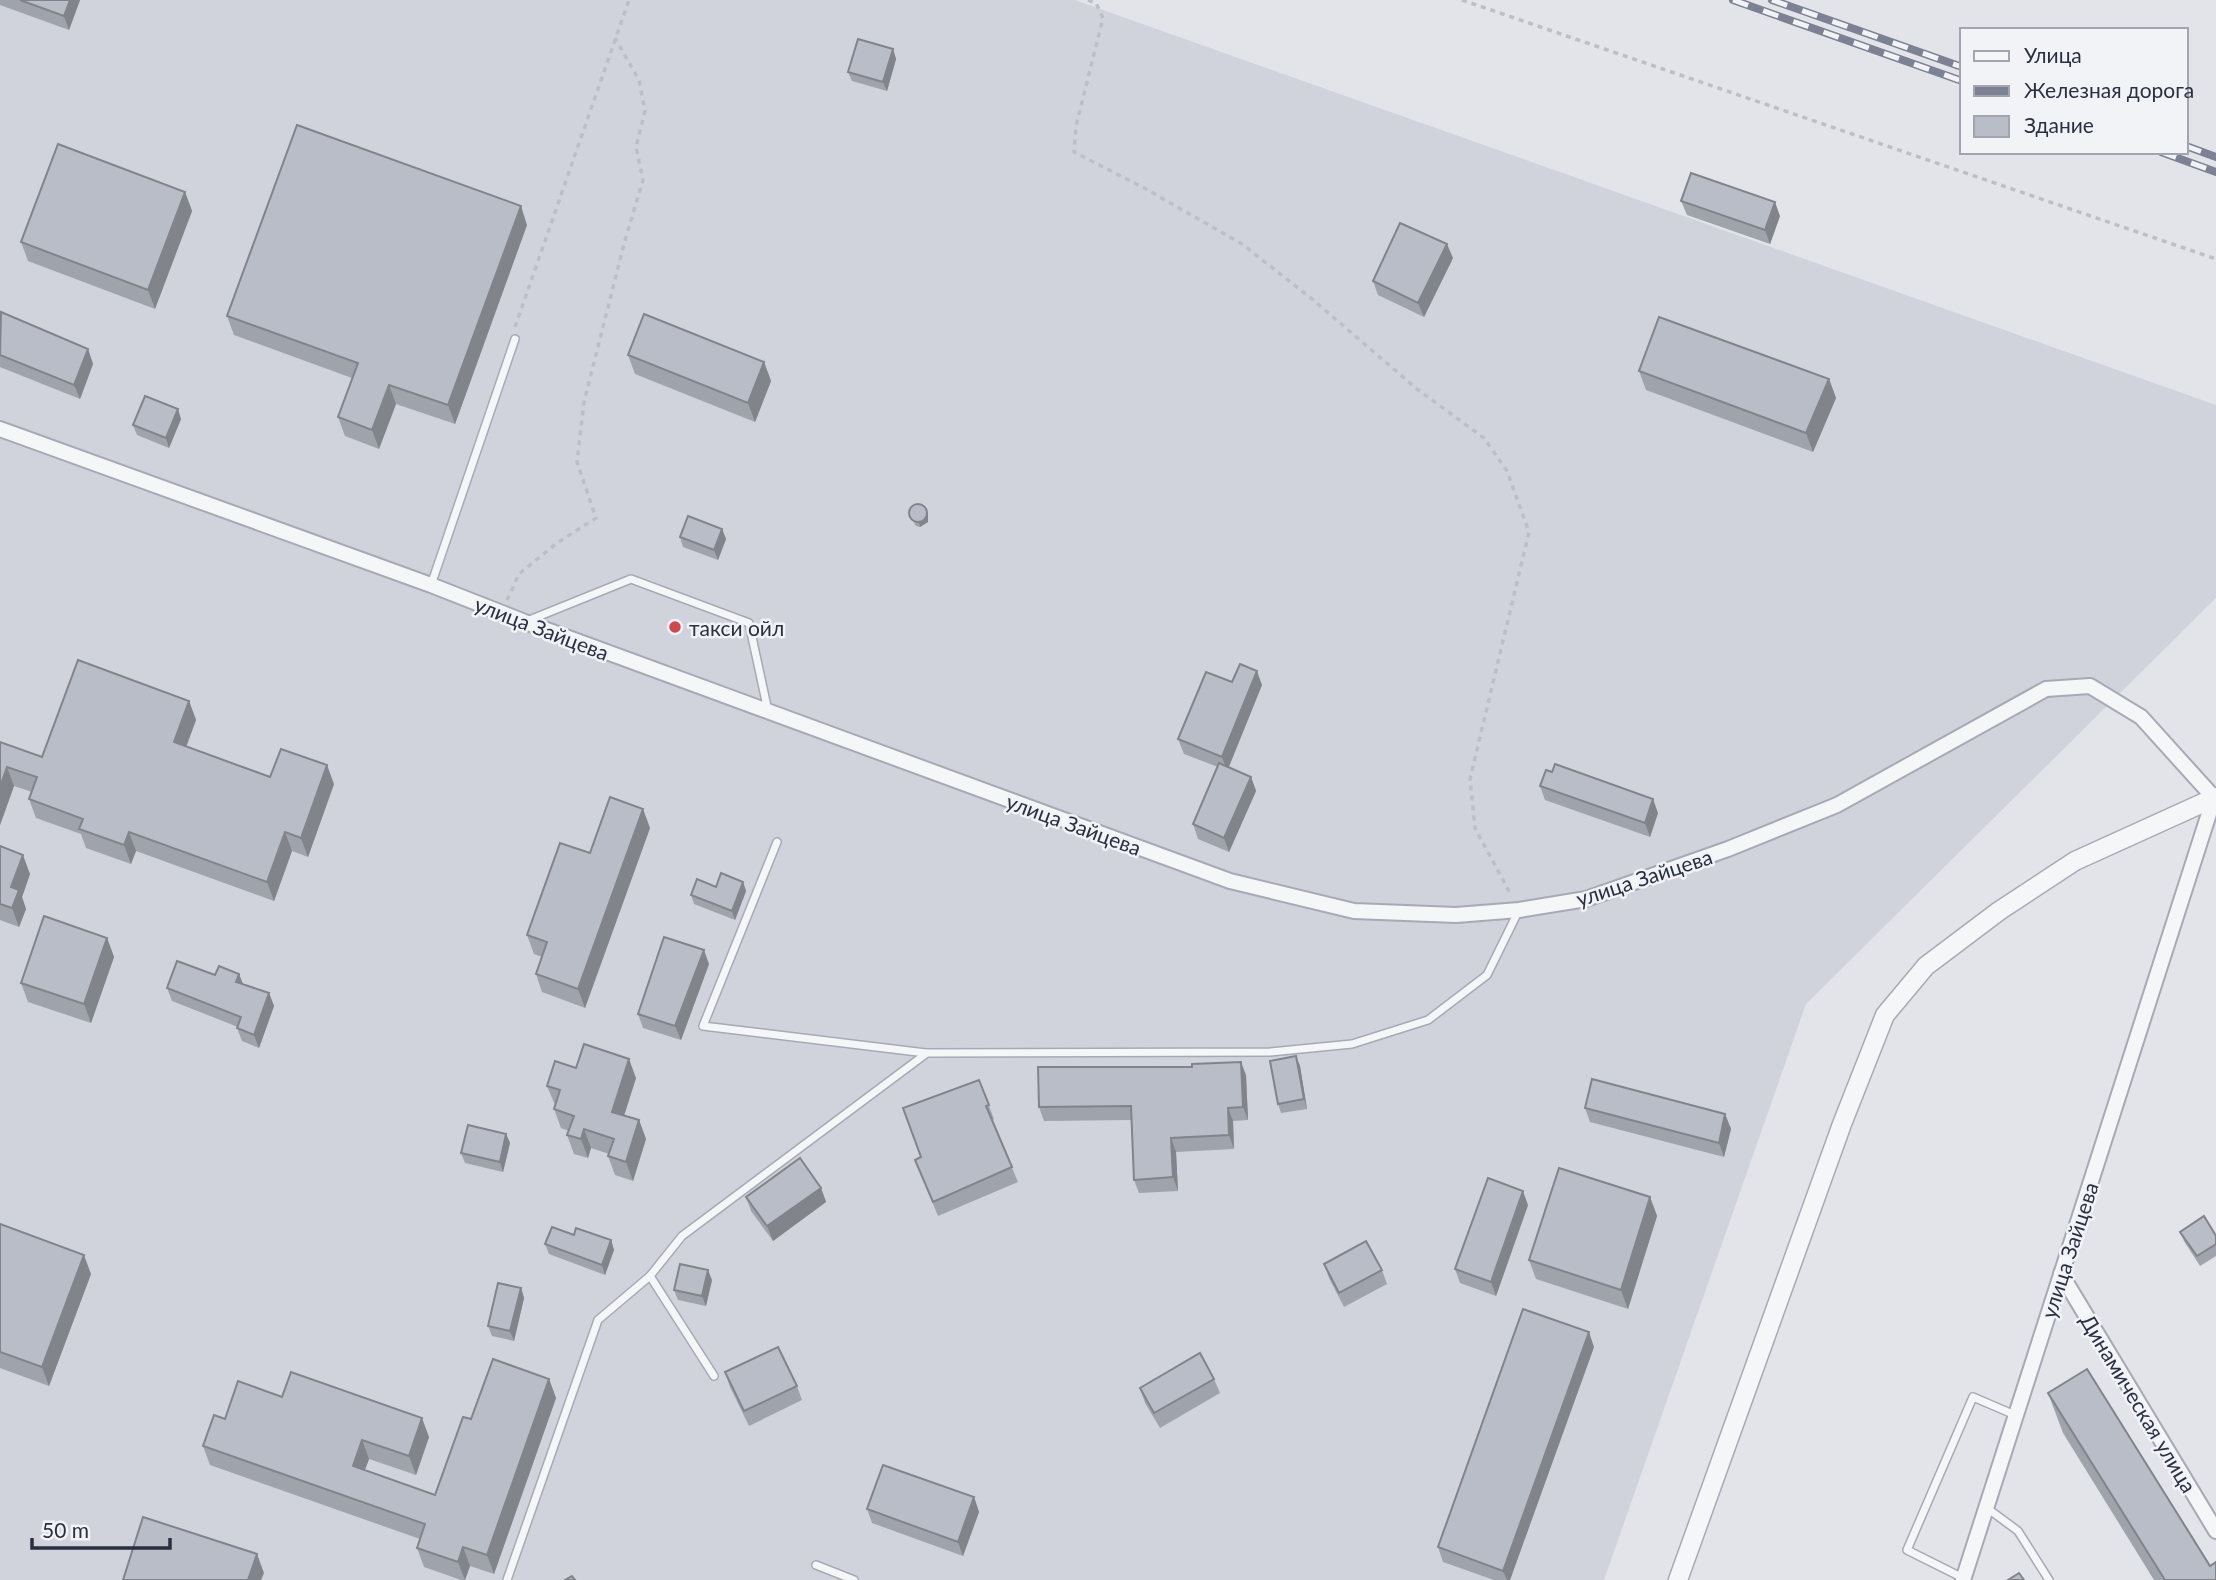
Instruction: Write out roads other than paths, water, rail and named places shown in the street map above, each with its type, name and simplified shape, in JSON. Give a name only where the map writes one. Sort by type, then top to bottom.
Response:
[{"type":"street","name":"улица Зайцева","points":[[0,429],[431,585],[524,622],[1230,881],[1354,911],[1457,915],[1519,910],[1586,899],[1728,849],[1837,805],[2046,688],[2090,686],[2141,717],[2216,798],[1963,1579]]},
{"type":"street","points":[[1678,1580],[1842,1124],[1885,1015],[1926,966],[2010,904],[2075,861],[2216,798]]},
{"type":"street","name":"Динамическая улица","points":[[2061,1275],[2216,1531]]},
{"type":"lane","points":[[431,585],[515,339]]},
{"type":"lane","points":[[524,622],[631,579],[749,623],[768,711]]},
{"type":"lane","points":[[777,842],[703,1027],[927,1053],[1270,1052],[1352,1044],[1428,1020],[1487,975],[1519,910]]},
{"type":"lane","points":[[507,1580],[598,1320],[650,1276],[682,1236],[927,1053]]},
{"type":"lane","points":[[650,1276],[714,1376]]},
{"type":"lane","points":[[1963,1579],[1907,1550],[1973,1397],[2016,1415]]},
{"type":"lane","points":[[1986,1508],[2018,1531],[2049,1580]]},
{"type":"lane","points":[[816,1566],[854,1580]]},
{"type":"railway","points":[[1733,0],[1960,80]]},
{"type":"railway","points":[[1772,0],[1960,66]]},
{"type":"railway","points":[[2188,147],[2216,157]]},
{"type":"railway","points":[[2166,154],[2216,172]]},
{"type":"place","name":"такси ойл","points":[[675,627]]}]
